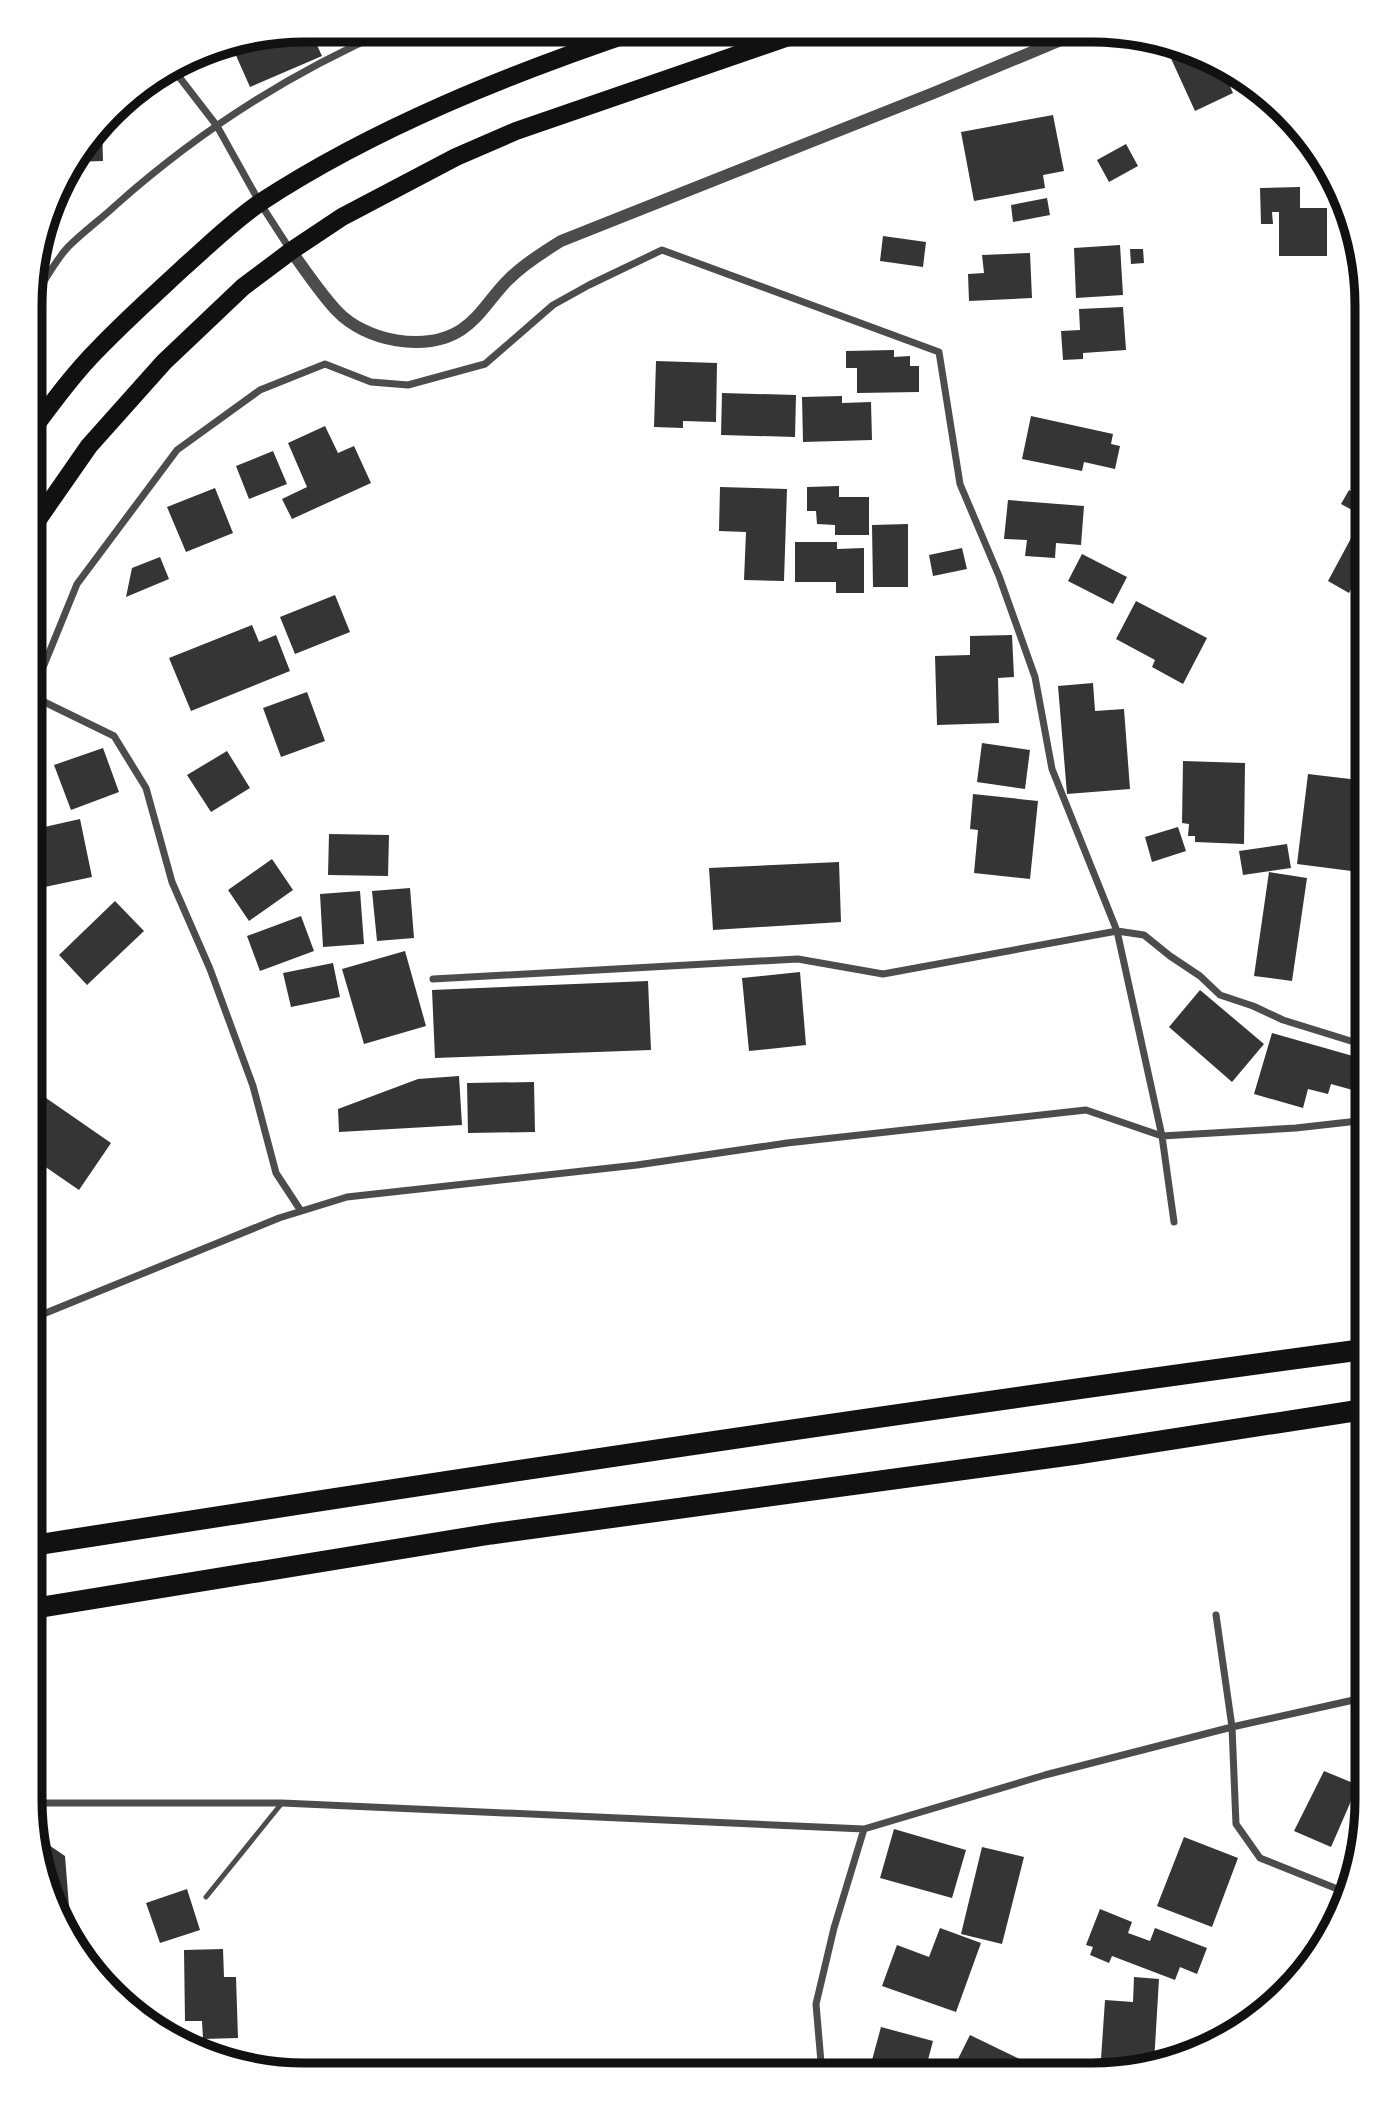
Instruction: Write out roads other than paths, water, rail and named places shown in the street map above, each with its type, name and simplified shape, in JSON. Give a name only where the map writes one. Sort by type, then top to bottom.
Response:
[{"type":"highway","points":[[42,1544],[487,1474],[1355,1351]]},
{"type":"highway","points":[[42,1607],[491,1534],[1077,1454],[1355,1411]]},
{"type":"main road","points":[[42,417],[115,332],[224,230],[260,203],[372,139],[493,84],[604,42]]},
{"type":"main road","points":[[42,514],[89,446],[164,362],[243,287],[342,218],[456,157],[516,131],[774,42]]},
{"type":"street","points":[[43,284],[68,248],[145,180],[217,125],[263,96],[363,42]]},
{"type":"street","points":[[177,75],[217,125],[260,203],[291,251],[338,313],[369,334],[404,342],[432,341],[460,331],[484,310],[508,280],[531,260],[561,241],[1056,42]]},
{"type":"street","points":[[42,671],[77,584],[177,450],[260,390],[325,365],[371,382],[408,385],[485,364],[553,305],[662,250],[939,352],[960,484],[999,576],[1035,677],[1052,769],[1117,931],[1162,1136],[1174,1222]]},
{"type":"street","points":[[42,701],[114,736],[146,788],[172,882],[210,969],[253,1086],[276,1174],[300,1212]]},
{"type":"street","points":[[433,979],[799,959],[883,974],[1117,931],[1144,935],[1170,957],[1200,976],[1220,995],[1283,1020],[1355,1042]]},
{"type":"street","points":[[42,1314],[279,1218],[347,1198],[637,1165],[788,1143],[1086,1110],[1162,1136],[1296,1128],[1355,1121]]},
{"type":"street","points":[[1216,1615],[1232,1727],[1236,1824],[1260,1858],[1339,1890]]},
{"type":"street","points":[[42,1803],[282,1803],[864,1829],[1045,1776],[1232,1727],[1355,1701]]},
{"type":"street","points":[[821,2063],[816,2004],[834,1927],[864,1829]]},
{"type":"lane","points":[[206,1896],[282,1803]]}]
